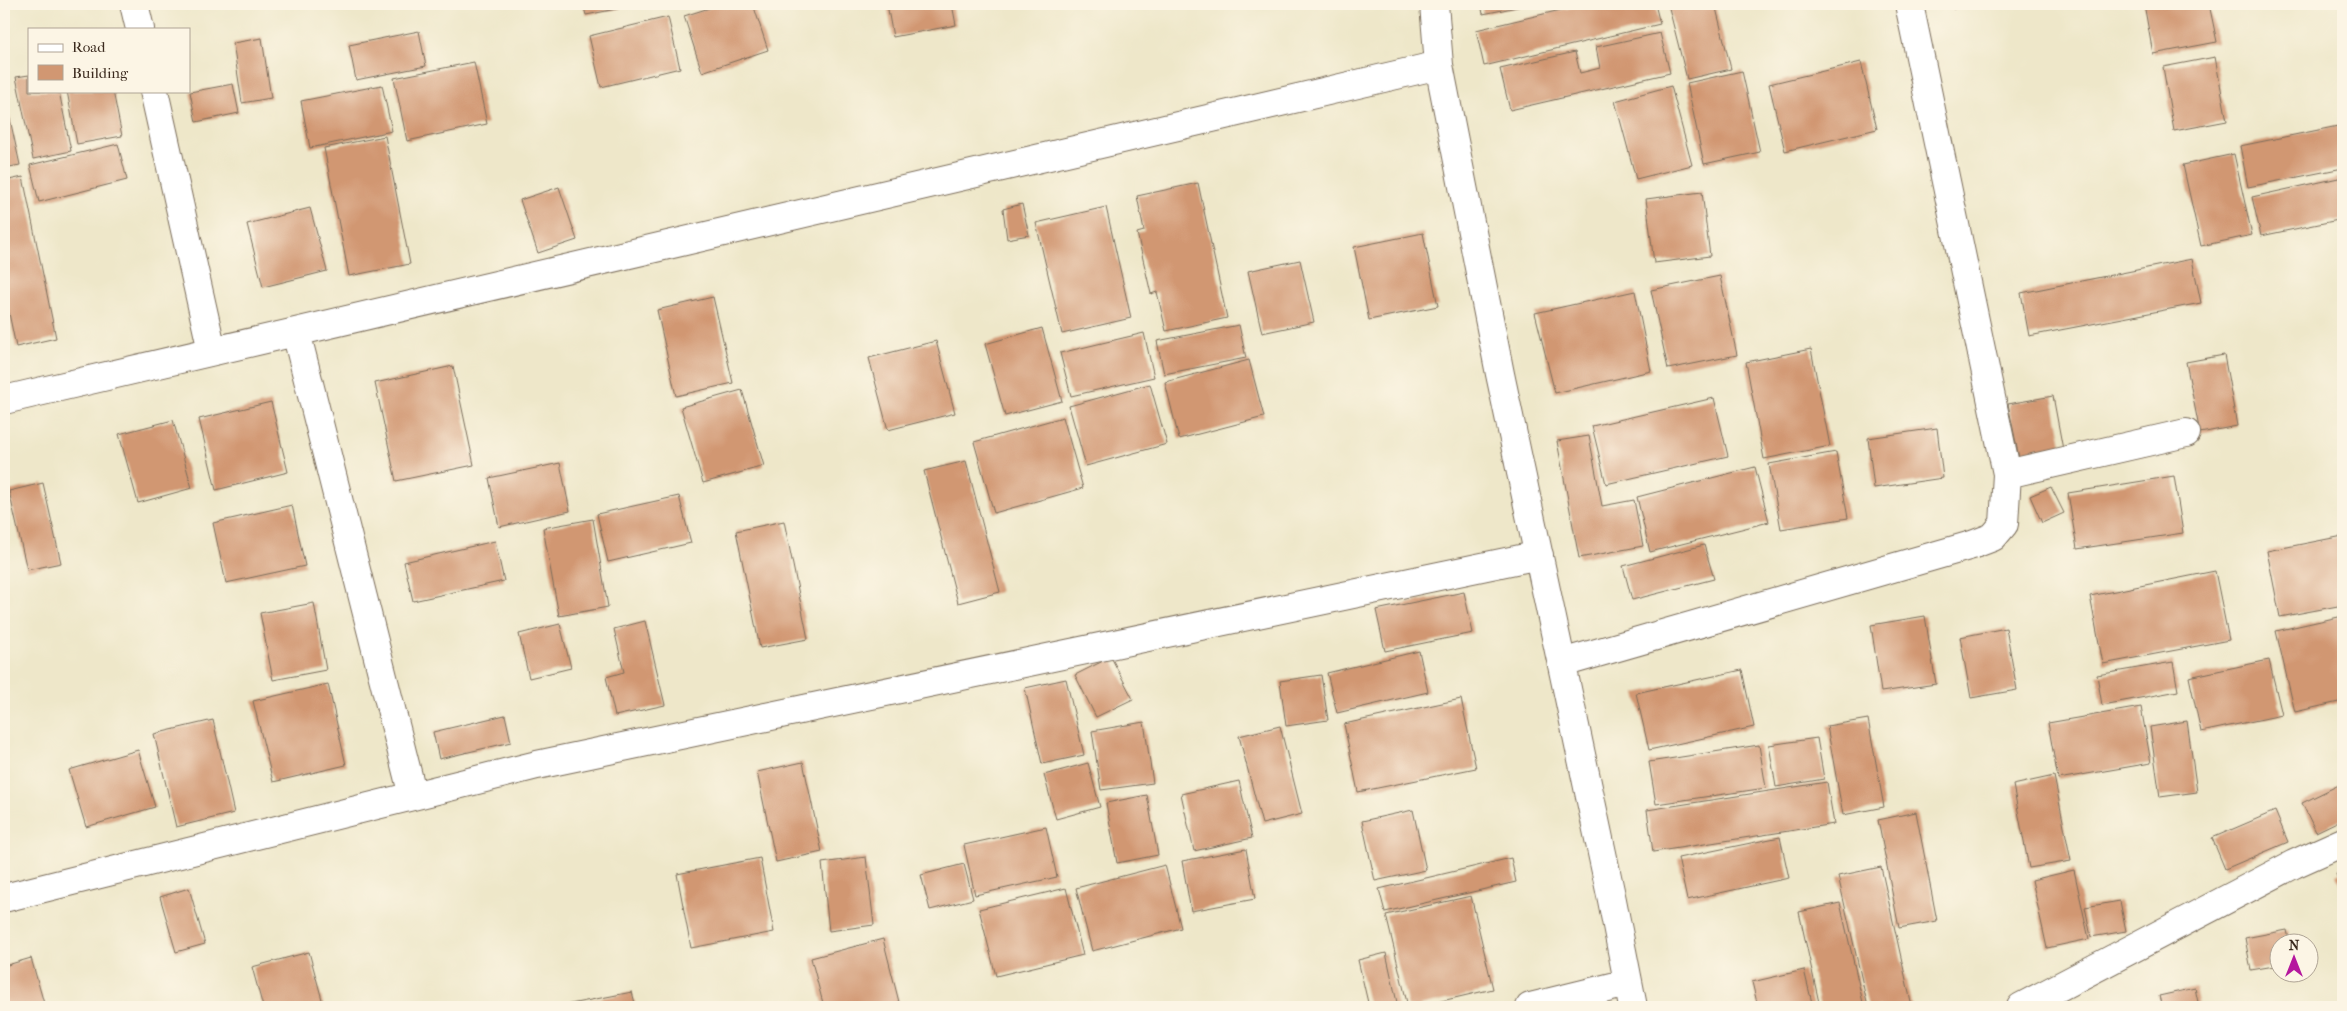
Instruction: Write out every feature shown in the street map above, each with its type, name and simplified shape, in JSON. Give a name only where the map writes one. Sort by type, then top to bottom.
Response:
[{"type":"street","points":[[134,4],[140,28]]},
{"type":"street","points":[[1434,4],[1439,65],[1500,374],[1630,995],[1530,1007]]},
{"type":"street","points":[[1562,663],[1993,537],[2004,524],[2007,474],[1909,4]]},
{"type":"street","points":[[4,400],[1439,65]]},
{"type":"street","points":[[154,92],[212,351]]},
{"type":"street","points":[[296,332],[413,796]]},
{"type":"street","points":[[2007,474],[2186,433]]},
{"type":"street","points":[[4,898],[547,762],[1539,555]]},
{"type":"street","points":[[2021,1007],[2294,864],[2343,842]]},
{"type":"building","points":[[583,4],[636,4],[637,5],[586,15]]},
{"type":"building","points":[[722,4],[753,4],[768,50],[702,72],[684,16]]},
{"type":"building","points":[[887,4],[952,4],[956,25],[893,37]]},
{"type":"building","points":[[1481,4],[1527,4],[1527,5],[1483,14]]},
{"type":"building","points":[[1586,4],[1655,4],[1660,24],[1484,66],[1476,30]]},
{"type":"building","points":[[1668,4],[1715,4],[1731,69],[1687,79]]},
{"type":"building","points":[[1952,4],[1972,4],[1953,9]]},
{"type":"building","points":[[2144,4],[2209,4],[2217,42],[2153,54]]},
{"type":"building","points":[[668,17],[680,68],[601,87],[589,36]]},
{"type":"building","points":[[419,31],[426,66],[356,80],[349,45]]},
{"type":"building","points":[[1660,33],[1670,73],[1510,110],[1500,69],[1575,52],[1580,73],[1600,68],[1596,47]]},
{"type":"building","points":[[262,38],[271,98],[242,103],[233,43]]},
{"type":"building","points":[[2215,57],[2227,121],[2174,131],[2163,67]]},
{"type":"building","points":[[474,62],[487,124],[407,141],[394,78]]},
{"type":"building","points":[[1861,62],[1877,129],[1785,151],[1769,84]]},
{"type":"building","points":[[1742,71],[1760,152],[1704,164],[1687,83]]},
{"type":"building","points":[[28,75],[28,92],[59,92],[71,151],[33,159],[16,77]]},
{"type":"building","points":[[233,84],[239,113],[196,122],[190,92]]},
{"type":"building","points":[[382,85],[392,131],[310,148],[301,101]]},
{"type":"building","points":[[1671,86],[1692,165],[1636,179],[1615,101]]},
{"type":"building","points":[[4,92],[20,165],[4,168]]},
{"type":"building","points":[[67,92],[113,92],[122,136],[77,144]]},
{"type":"building","points":[[2343,125],[2343,168],[2248,187],[2240,146]]},
{"type":"building","points":[[385,136],[410,264],[349,276],[324,148]]},
{"type":"building","points":[[118,144],[127,180],[39,202],[30,165]]},
{"type":"building","points":[[2234,154],[2252,235],[2201,246],[2183,165]]},
{"type":"building","points":[[23,177],[56,338],[16,347],[4,289],[4,181]]},
{"type":"building","points":[[2343,177],[2343,219],[2261,236],[2252,197]]},
{"type":"building","points":[[1198,183],[1227,318],[1166,331],[1157,292],[1151,294],[1137,233],[1144,231],[1137,196]]},
{"type":"building","points":[[559,187],[577,240],[538,253],[520,200]]},
{"type":"building","points":[[1702,192],[1710,256],[1654,263],[1646,199]]},
{"type":"building","points":[[1022,204],[1029,235],[1007,239],[1003,209]]},
{"type":"building","points":[[1106,207],[1131,318],[1062,334],[1036,223]]},
{"type":"building","points":[[310,208],[327,271],[263,287],[247,224]]},
{"type":"building","points":[[1423,233],[1438,306],[1369,320],[1354,247]]},
{"type":"building","points":[[2192,259],[2201,303],[2029,336],[2021,293]]},
{"type":"building","points":[[1300,260],[1314,322],[1262,333],[1248,271]]},
{"type":"building","points":[[1720,276],[1737,355],[1668,369],[1651,290]]},
{"type":"building","points":[[1635,291],[1651,371],[1555,393],[1535,313]]},
{"type":"building","points":[[713,297],[733,383],[676,396],[657,310]]},
{"type":"building","points":[[1239,325],[1246,358],[1164,374],[1157,341]]},
{"type":"building","points":[[1042,328],[1062,401],[1005,416],[985,344]]},
{"type":"building","points":[[1144,333],[1154,377],[1071,396],[1060,353]]},
{"type":"building","points":[[936,341],[955,413],[888,430],[869,358]]},
{"type":"building","points":[[1811,349],[1830,446],[1764,459],[1746,362]]},
{"type":"building","points":[[2224,355],[2237,426],[2200,433],[2186,362]]},
{"type":"building","points":[[1249,360],[1264,417],[1179,439],[1165,382]]},
{"type":"building","points":[[453,366],[474,465],[396,481],[375,383]]},
{"type":"building","points":[[1150,384],[1167,444],[1086,466],[1069,406]]},
{"type":"building","points":[[742,390],[764,466],[703,483],[681,407]]},
{"type":"building","points":[[2053,396],[2064,455],[2020,463],[2008,404]]},
{"type":"building","points":[[1714,398],[1728,456],[1606,484],[1592,426]]},
{"type":"building","points":[[271,402],[288,472],[216,490],[199,419]]},
{"type":"building","points":[[1063,417],[1083,488],[994,513],[974,442]]},
{"type":"building","points":[[173,420],[192,488],[138,503],[119,434]]},
{"type":"building","points":[[1937,428],[1943,478],[1874,488],[1868,438]]},
{"type":"building","points":[[1589,436],[1602,506],[1634,500],[1643,546],[1579,558],[1557,441]]},
{"type":"building","points":[[1836,452],[1848,518],[1781,529],[1769,464]]},
{"type":"building","points":[[966,461],[1000,592],[958,603],[924,471]]},
{"type":"building","points":[[560,463],[570,511],[499,527],[489,478]]},
{"type":"building","points":[[1755,467],[1769,522],[1650,552],[1637,497]]},
{"type":"building","points":[[2174,476],[2183,533],[2077,549],[2068,493]]},
{"type":"building","points":[[43,483],[61,563],[27,570],[9,491]]},
{"type":"building","points":[[2051,487],[2064,513],[2042,523],[2030,496]]},
{"type":"building","points":[[679,496],[691,543],[608,562],[597,514]]},
{"type":"building","points":[[292,505],[305,566],[226,583],[213,523]]},
{"type":"building","points":[[593,519],[608,607],[559,616],[543,528]]},
{"type":"building","points":[[784,521],[808,639],[760,648],[736,531]]},
{"type":"building","points":[[2343,536],[2343,605],[2280,617],[2267,551]]},
{"type":"building","points":[[495,541],[504,581],[413,601],[404,562]]},
{"type":"building","points":[[1704,545],[1714,579],[1632,600],[1623,566]]},
{"type":"building","points":[[2215,571],[2229,640],[2103,664],[2090,596]]},
{"type":"building","points":[[1464,592],[1473,633],[1385,651],[1376,610]]},
{"type":"building","points":[[314,603],[326,670],[273,680],[260,613]]},
{"type":"building","points":[[1925,616],[1936,684],[1881,692],[1871,625]]},
{"type":"building","points":[[2343,616],[2343,701],[2295,712],[2276,631]]},
{"type":"building","points":[[645,621],[665,705],[615,716],[606,677],[624,672],[614,629]]},
{"type":"building","points":[[560,624],[571,668],[529,678],[519,634]]},
{"type":"building","points":[[2006,628],[2017,690],[1971,698],[1960,637]]},
{"type":"building","points":[[1419,651],[1428,692],[1337,713],[1327,673]]},
{"type":"building","points":[[1111,657],[1133,699],[1096,717],[1075,675]]},
{"type":"building","points":[[2269,660],[2282,715],[2201,732],[2189,677]]},
{"type":"building","points":[[2173,662],[2178,691],[2102,705],[2097,675]]},
{"type":"building","points":[[1742,670],[1754,727],[1649,750],[1636,693]]},
{"type":"building","points":[[1321,675],[1328,720],[1286,726],[1280,681]]},
{"type":"building","points":[[1066,679],[1084,755],[1042,764],[1025,688]]},
{"type":"building","points":[[328,684],[346,765],[273,782],[253,701]]},
{"type":"building","points":[[1461,699],[1476,768],[1358,792],[1344,724]]},
{"type":"building","points":[[2141,707],[2151,763],[2058,779],[2048,723]]},
{"type":"building","points":[[505,715],[511,742],[439,759],[433,732]]},
{"type":"building","points":[[1868,719],[1884,807],[1843,815],[1827,726]]},
{"type":"building","points":[[213,720],[234,813],[176,827],[154,734]]},
{"type":"building","points":[[2187,721],[2197,792],[2160,797],[2150,727]]},
{"type":"building","points":[[1144,722],[1153,783],[1101,790],[1092,731]]},
{"type":"building","points":[[1280,726],[1302,814],[1262,824],[1239,736]]},
{"type":"building","points":[[1817,738],[1824,779],[1776,787],[1769,745]]},
{"type":"building","points":[[1759,745],[1766,788],[1656,804],[1649,762]]},
{"type":"building","points":[[138,750],[155,807],[86,827],[69,770]]},
{"type":"building","points":[[803,762],[822,852],[776,862],[757,772]]},
{"type":"building","points":[[1088,763],[1100,807],[1056,819],[1044,775]]},
{"type":"building","points":[[2054,776],[2071,861],[2029,868],[2013,785]]},
{"type":"building","points":[[1239,781],[1252,838],[1194,851],[1181,794]]},
{"type":"building","points":[[1827,782],[1834,824],[1653,852],[1647,810]]},
{"type":"building","points":[[2343,783],[2343,819],[2316,832],[2302,803]]},
{"type":"building","points":[[1147,795],[1158,855],[1117,863],[1106,803]]},
{"type":"building","points":[[1413,810],[1426,870],[1375,881],[1362,821]]},
{"type":"building","points":[[2275,811],[2288,842],[2225,869],[2212,838]]},
{"type":"building","points":[[1916,812],[1937,921],[1899,928],[1878,820]]},
{"type":"building","points":[[1046,827],[1057,877],[975,895],[964,845]]},
{"type":"building","points":[[1780,837],[1789,878],[1687,900],[1678,858]]},
{"type":"building","points":[[1246,849],[1255,899],[1191,911],[1182,861]]},
{"type":"building","points":[[866,857],[874,925],[829,931],[822,863]]},
{"type":"building","points":[[760,858],[774,932],[691,948],[677,874]]},
{"type":"building","points":[[1511,858],[1516,882],[1385,912],[1379,889]]},
{"type":"building","points":[[964,864],[973,899],[930,910],[921,875]]},
{"type":"building","points":[[1165,865],[1181,928],[1092,951],[1076,888]]},
{"type":"building","points":[[1881,867],[1912,1007],[1868,1007],[1838,876]]},
{"type":"building","points":[[2074,870],[2089,939],[2047,948],[2032,880]]},
{"type":"building","points":[[2343,871],[2343,893],[2336,874]]},
{"type":"building","points":[[189,888],[205,944],[176,952],[160,897]]},
{"type":"building","points":[[1066,888],[1083,955],[996,976],[979,909]]},
{"type":"building","points":[[1471,896],[1493,989],[1416,1007],[1408,1007],[1386,915]]},
{"type":"building","points":[[2120,901],[2126,931],[2091,937],[2085,907]]},
{"type":"building","points":[[1840,903],[1864,1007],[1820,1007],[1799,912]]},
{"type":"building","points":[[2287,930],[2288,934],[2270,934],[2270,967],[2251,970],[2245,938]]},
{"type":"building","points":[[883,939],[900,1006],[824,1007],[811,958]]},
{"type":"building","points":[[309,952],[324,1007],[263,1007],[252,967]]},
{"type":"building","points":[[1386,953],[1398,1007],[1369,1007],[1358,960]]},
{"type":"building","points":[[31,958],[45,1007],[4,1007],[4,966]]},
{"type":"building","points":[[1804,970],[1813,1007],[1758,1007],[1752,982]]},
{"type":"building","points":[[2195,988],[2199,1007],[2162,1007],[2159,996]]},
{"type":"building","points":[[632,992],[636,1007],[560,1007],[560,1006]]}]
